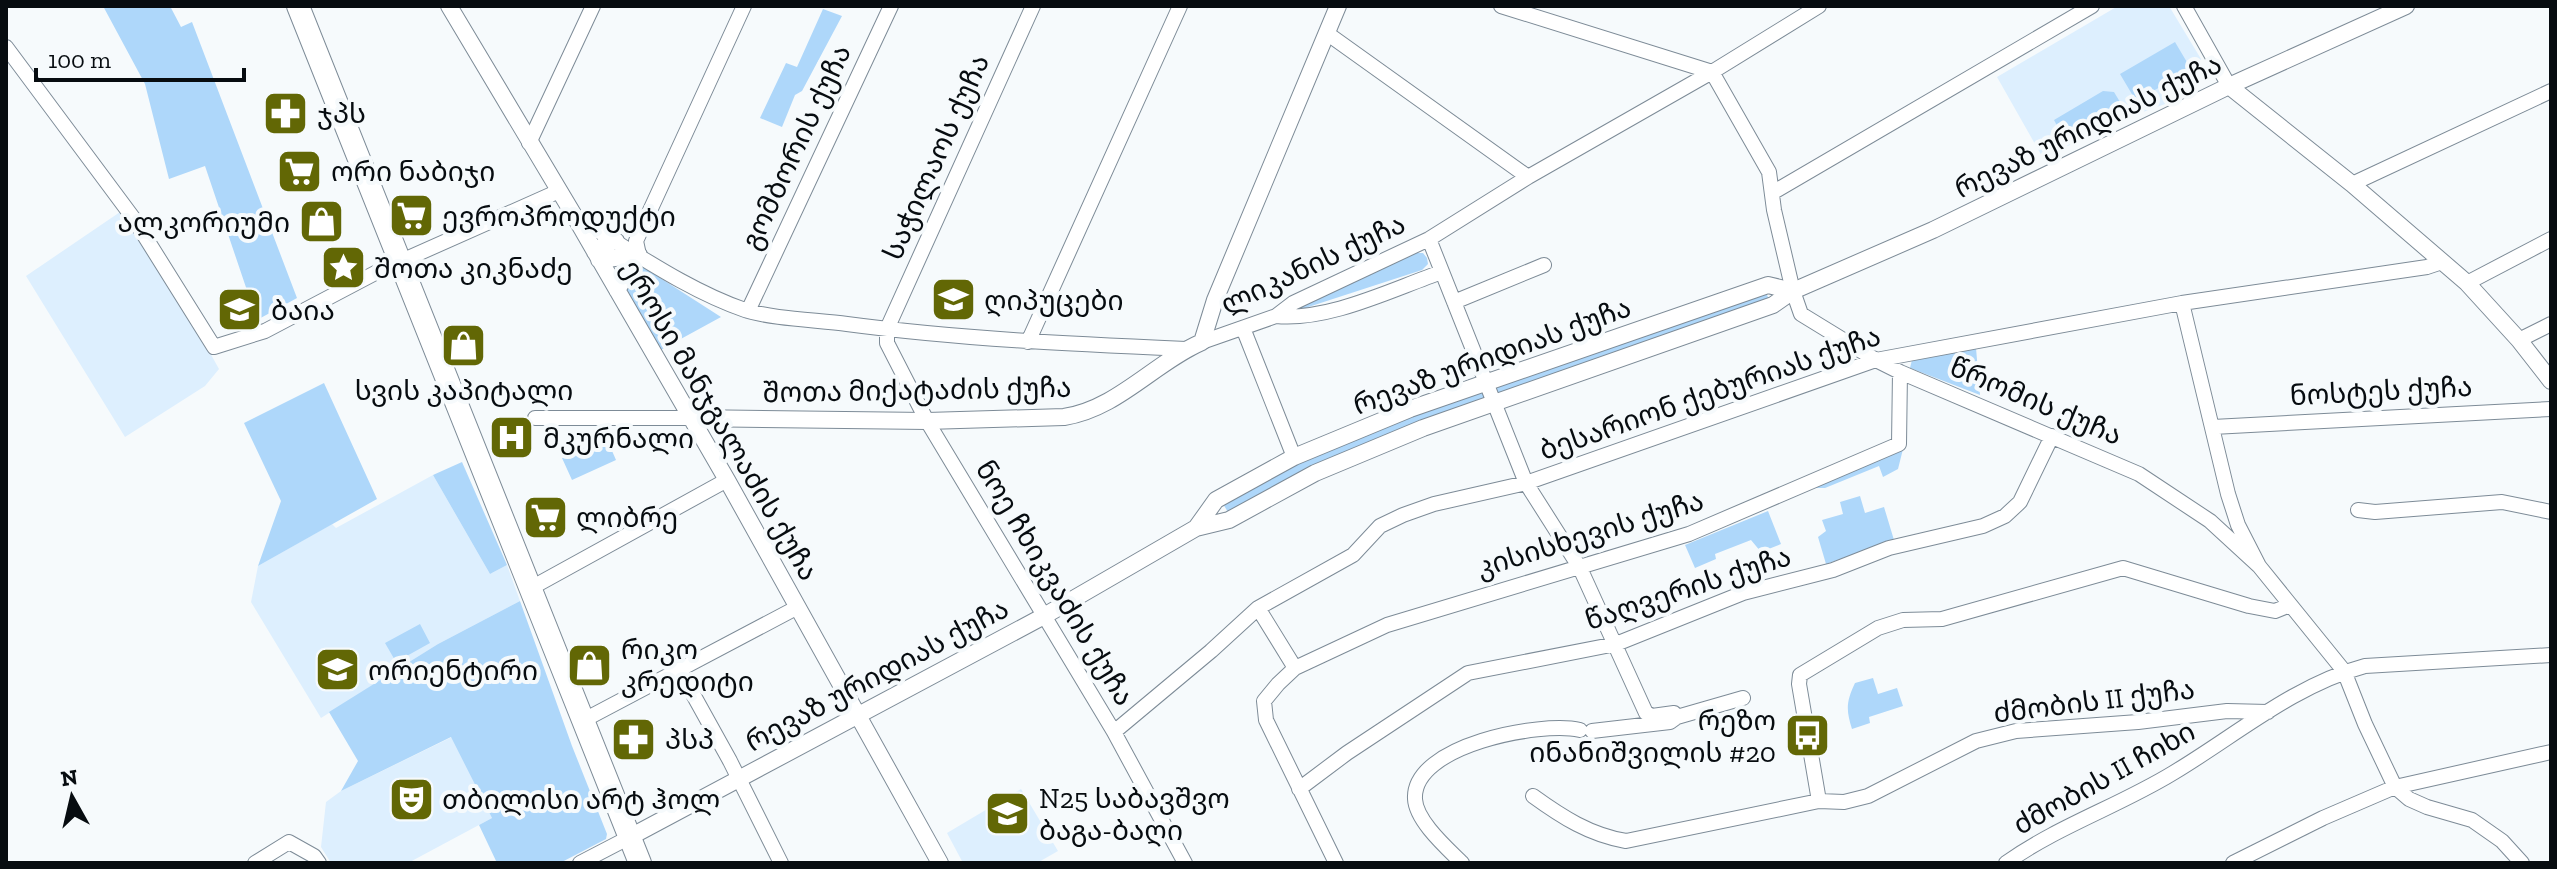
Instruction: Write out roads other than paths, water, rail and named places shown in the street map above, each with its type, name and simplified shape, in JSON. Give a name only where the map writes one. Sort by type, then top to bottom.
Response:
[{"type":"main road","points":[[298,6],[640,863]]},
{"type":"street","name":"ეროსი მანჯგალაძის ქუჩა","points":[[449,6],[727,480],[856,717],[940,863]]},
{"type":"street","points":[[529,143],[593,6]]},
{"type":"street","points":[[617,290],[639,255],[636,241],[744,6]]},
{"type":"street","name":"გომბორის ქუჩა","points":[[748,311],[891,6]]},
{"type":"street","name":"საჭილაოს ქუჩა","points":[[887,329],[1033,6]]},
{"type":"street","points":[[1028,342],[1180,6]]},
{"type":"street","points":[[1202,342],[1215,300],[1338,6]]},
{"type":"street","points":[[1501,6],[1712,72],[1769,172],[1793,291]]},
{"type":"street","name":"ლიკანის ქუჩა","points":[[575,217],[723,301],[748,311],[887,329],[1028,342],[1186,349],[1276,316],[1293,303],[1429,239],[1528,177],[1712,72],[1819,6]]},
{"type":"street","points":[[1772,193],[2092,6]]},
{"type":"street","points":[[2184,6],[2229,86],[2352,184],[2467,283],[2551,381]]},
{"type":"street","name":"რევაზ ურიდიას ქუჩა","points":[[580,863],[1044,616],[1196,528],[1229,520],[1315,473],[1423,428],[1773,305],[1793,291],[1933,230],[2229,86],[2406,6]]},
{"type":"street","points":[[1328,34],[1528,177]]},
{"type":"street","points":[[6,47],[134,219],[214,347],[265,331],[400,262],[559,191]]},
{"type":"street","points":[[2352,184],[2551,91]]},
{"type":"street","points":[[1429,239],[1526,483],[1580,568],[1646,713],[1652,716],[1674,713],[1677,717]]},
{"type":"street","points":[[2467,283],[2551,239]]},
{"type":"street","points":[[597,256],[605,244],[616,241]]},
{"type":"street","points":[[597,256],[639,255]]},
{"type":"street","name":"ბესარიონ ქებურიას ქუჩა","points":[[1114,732],[1258,608],[1353,555],[1380,526],[1434,504],[1526,483],[1876,360],[2182,303],[2427,267],[2442,262]]},
{"type":"street","points":[[1454,302],[1544,265]]},
{"type":"street","points":[[1276,316],[1297,317],[1328,312],[1442,272]]},
{"type":"street","name":"რევაზ ურიდიას ქუჩა","points":[[1196,528],[1216,500],[1294,457],[1410,409],[1768,285],[1793,291]]},
{"type":"street","name":"წრომის ქუჩა","points":[[1793,291],[1801,314],[1876,360],[2139,474],[2210,521],[2259,566]]},
{"type":"street","points":[[2182,303],[2228,494],[2238,525],[2259,566],[2344,671],[2395,787],[2409,799],[2427,807],[2472,820],[2502,841],[2522,863]]},
{"type":"street","points":[[2519,340],[2551,324]]},
{"type":"street","points":[[1243,328],[1294,457]]},
{"type":"street","name":"ნოე ჩხიკვაძის ქუჩა","points":[[887,329],[889,350],[927,421],[1114,732],[1185,863]]},
{"type":"street","name":"შოთა მიქატაძის ქუჩა","points":[[535,418],[927,421],[1081,414],[1101,406],[1186,349]]},
{"type":"street","name":"კისისხევის ქუჩა","points":[[1295,668],[1387,625],[1689,534],[1899,444],[1900,372]]},
{"type":"street","name":"ნოსტეს ქუჩა","points":[[2213,427],[2551,409]]},
{"type":"street","name":"წაღვერის ქუჩა","points":[[1299,789],[1358,745],[1468,673],[1616,644],[1743,593],[1833,570],[1889,548],[1983,526],[2005,516],[2020,502],[2052,436]]},
{"type":"street","points":[[531,588],[727,480]]},
{"type":"street","points":[[1216,500],[1229,520]]},
{"type":"street","points":[[2358,510],[2375,512],[2502,502],[2551,512]]},
{"type":"street","points":[[1819,801],[1800,675],[1878,628],[1903,620],[1942,619],[1983,609],[2123,568],[2249,606],[2275,611],[2290,605]]},
{"type":"street","points":[[584,720],[796,608]]},
{"type":"street","points":[[1258,608],[1295,668],[1264,701],[1266,720],[1336,863]]},
{"type":"street","name":"ძმობის II ქუჩა","points":[[1533,796],[1582,828],[1603,837],[1626,841],[1819,801],[1844,802],[1868,796],[1976,741],[2016,731],[2138,722],[2227,711],[2268,712],[2344,671],[2365,666],[2551,655]]},
{"type":"street","points":[[679,669],[781,863]]},
{"type":"street","points":[[1462,863],[1441,843],[1418,813],[1414,795],[1424,775],[1436,764],[1471,743],[1549,728],[1586,731],[1670,722],[1677,717],[1743,698]]},
{"type":"street","name":"ძმობის II ჩიხი","points":[[2006,863],[2030,846],[2171,774],[2268,712]]},
{"type":"street","points":[[2233,863],[2323,818],[2395,787],[2551,752]]},
{"type":"street","points":[[255,863],[289,842],[314,856],[319,863]]},
{"type":"street","points":[[2250,854],[2267,863]]},
{"type":"place","name":"ჯპს","points":[[286,113]]},
{"type":"place","name":"ორი ნაბიჯი","points":[[300,171]]},
{"type":"place","name":"ევროპროდუქტი","points":[[411,216]]},
{"type":"place","name":"ალკორიუმი","points":[[321,222]]},
{"type":"place","name":"შოთა კიკნაძე","points":[[343,268]]},
{"type":"place","name":"ღიპუცები","points":[[953,300]]},
{"type":"place","name":"ბაია","points":[[240,310]]},
{"type":"place","name":"სვის კაპიტალი","points":[[464,345]]},
{"type":"place","name":"მკურნალი","points":[[512,438]]},
{"type":"place","name":"ლიბრე","points":[[545,517]]},
{"type":"place","name":"რიკო კრედიტი","points":[[590,665]]},
{"type":"place","name":"ორიენტირი","points":[[337,670]]},
{"type":"place","name":"რეზო ინანიშვილის #20","points":[[1807,736]]},
{"type":"place","name":"პსპ","points":[[634,739]]},
{"type":"place","name":"თბილისი არტ ჰოლ","points":[[411,799]]},
{"type":"place","name":"N25 საბავშვო ბაგა-ბაღი","points":[[1008,814]]}]
